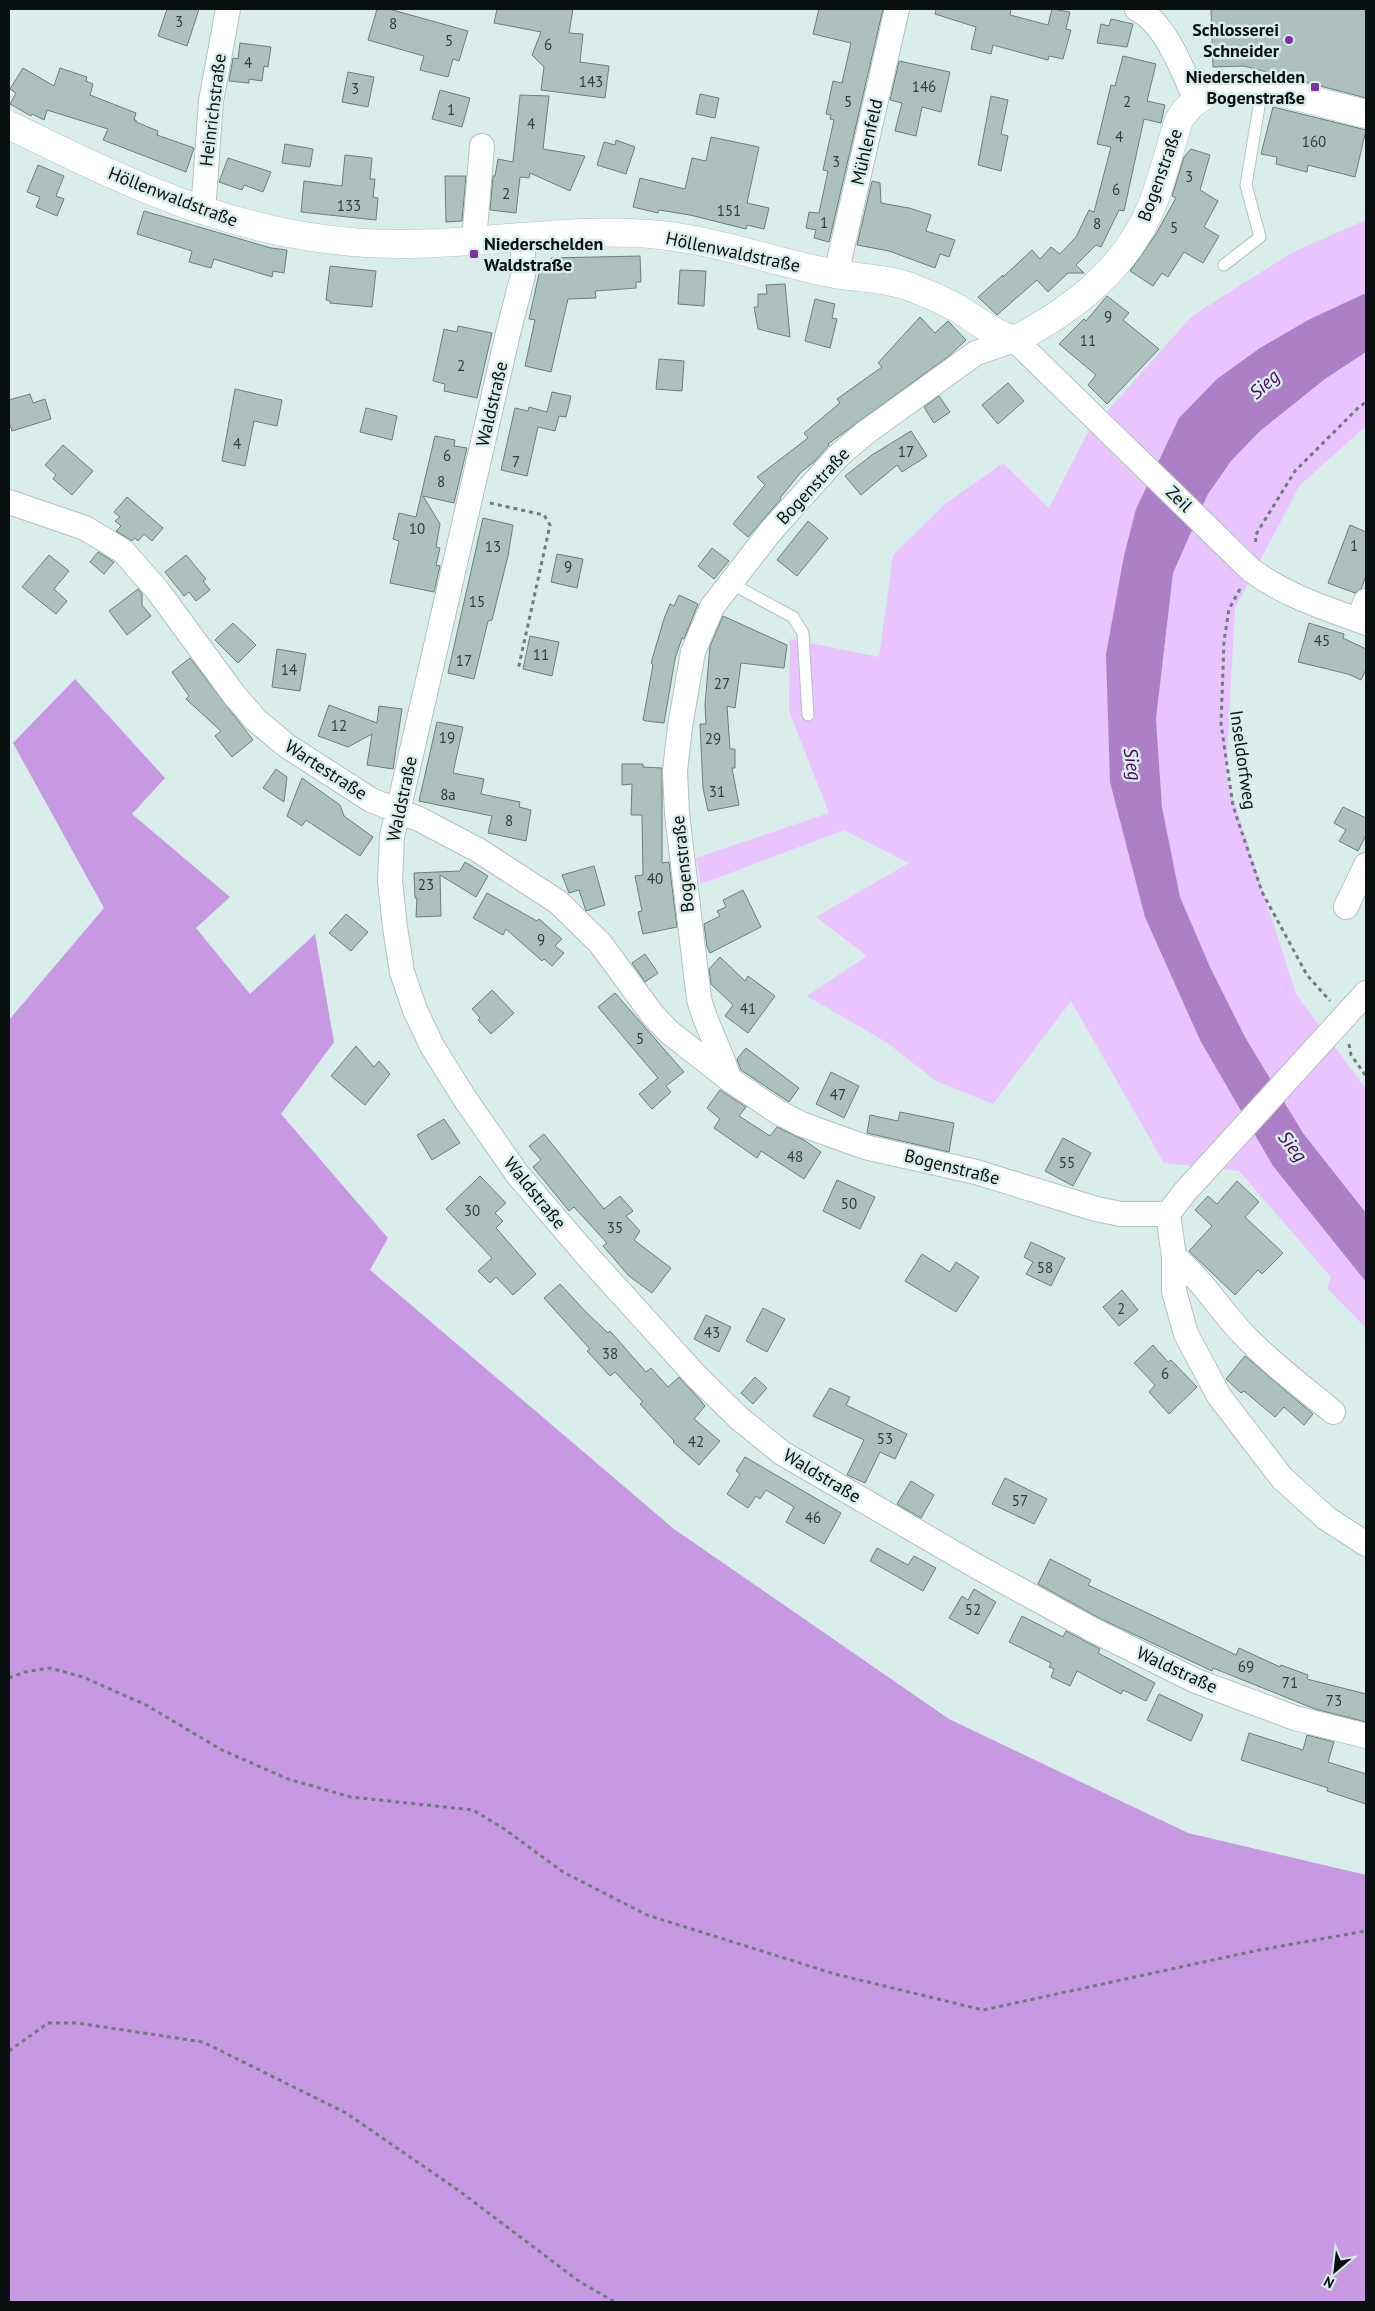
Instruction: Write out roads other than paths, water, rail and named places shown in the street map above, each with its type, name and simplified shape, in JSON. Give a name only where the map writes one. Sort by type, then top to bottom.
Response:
[{"type":"street","name":"Heinrichstraße","points":[[203,212],[211,101],[228,9]]},
{"type":"street","name":"Mühlenfeld","points":[[836,274],[898,9]]},
{"type":"street","points":[[1137,9],[1154,22],[1167,40],[1196,100],[1208,93],[1234,87],[1262,88],[1366,114]]},
{"type":"street","name":"Bogenstraße","points":[[1168,1214],[1121,1214],[1096,1209],[976,1172],[865,1147],[801,1124],[778,1112],[729,1080],[726,1067],[705,1022],[699,999],[677,814],[675,771],[681,717],[693,652],[712,607],[730,583],[770,532],[838,456],[865,433],[976,353],[1016,340],[1037,328],[1099,284],[1117,264],[1139,230],[1153,203],[1180,120],[1186,109],[1196,100]]},
{"type":"street","name":"Höllenwaldstraße","points":[[9,125],[78,159],[203,212],[293,236],[348,243],[405,244],[625,233],[660,235],[698,241],[836,274],[905,285],[960,310],[999,335],[1016,340]]},
{"type":"street","points":[[474,240],[482,146]]},
{"type":"street","name":"Waldstraße","points":[[524,237],[523,275],[392,837],[390,881],[402,972],[415,1010],[432,1046],[465,1099],[518,1175],[697,1377],[740,1419],[782,1453],[967,1561],[1093,1630],[1196,1682],[1295,1718],[1366,1736]]},
{"type":"street","name":"Zeil","points":[[1016,340],[1243,562],[1272,586],[1296,597],[1363,615]]},
{"type":"street","name":"Wartestraße","points":[[9,502],[85,528],[123,551],[158,591],[235,696],[257,721],[295,752],[371,800],[419,819],[478,850],[558,902],[600,943],[652,1014],[669,1032],[729,1080]]},
{"type":"street","points":[[1346,907],[1366,866]]},
{"type":"street","points":[[1366,993],[1184,1193],[1168,1214],[1174,1257],[1174,1291],[1186,1334],[1219,1396],[1282,1478],[1326,1518],[1366,1544]]},
{"type":"street","points":[[1174,1257],[1190,1270],[1235,1326],[1255,1347],[1333,1412]]},
{"type":"lane","points":[[1224,265],[1260,237],[1246,185],[1262,88]]},
{"type":"lane","points":[[730,583],[793,617],[803,633],[808,715]]},
{"type":"water","name":"Sieg","points":[[1366,293],[1366,352],[1325,379],[1260,431],[1231,461],[1208,494],[1173,573],[1156,719],[1162,807],[1180,897],[1210,967],[1245,1037],[1303,1133],[1366,1213],[1366,1282],[1273,1166],[1200,1040],[1145,917],[1110,782],[1106,654],[1124,556],[1136,509],[1179,418],[1217,379],[1260,348],[1310,319]]},
{"type":"place","name":"Schlosserei Schneider","points":[[1289,40]]},
{"type":"place","name":"Niederschelden Bogenstraße","points":[[1315,87]]},
{"type":"place","name":"Niederschelden Waldstraße","points":[[474,254]]}]
